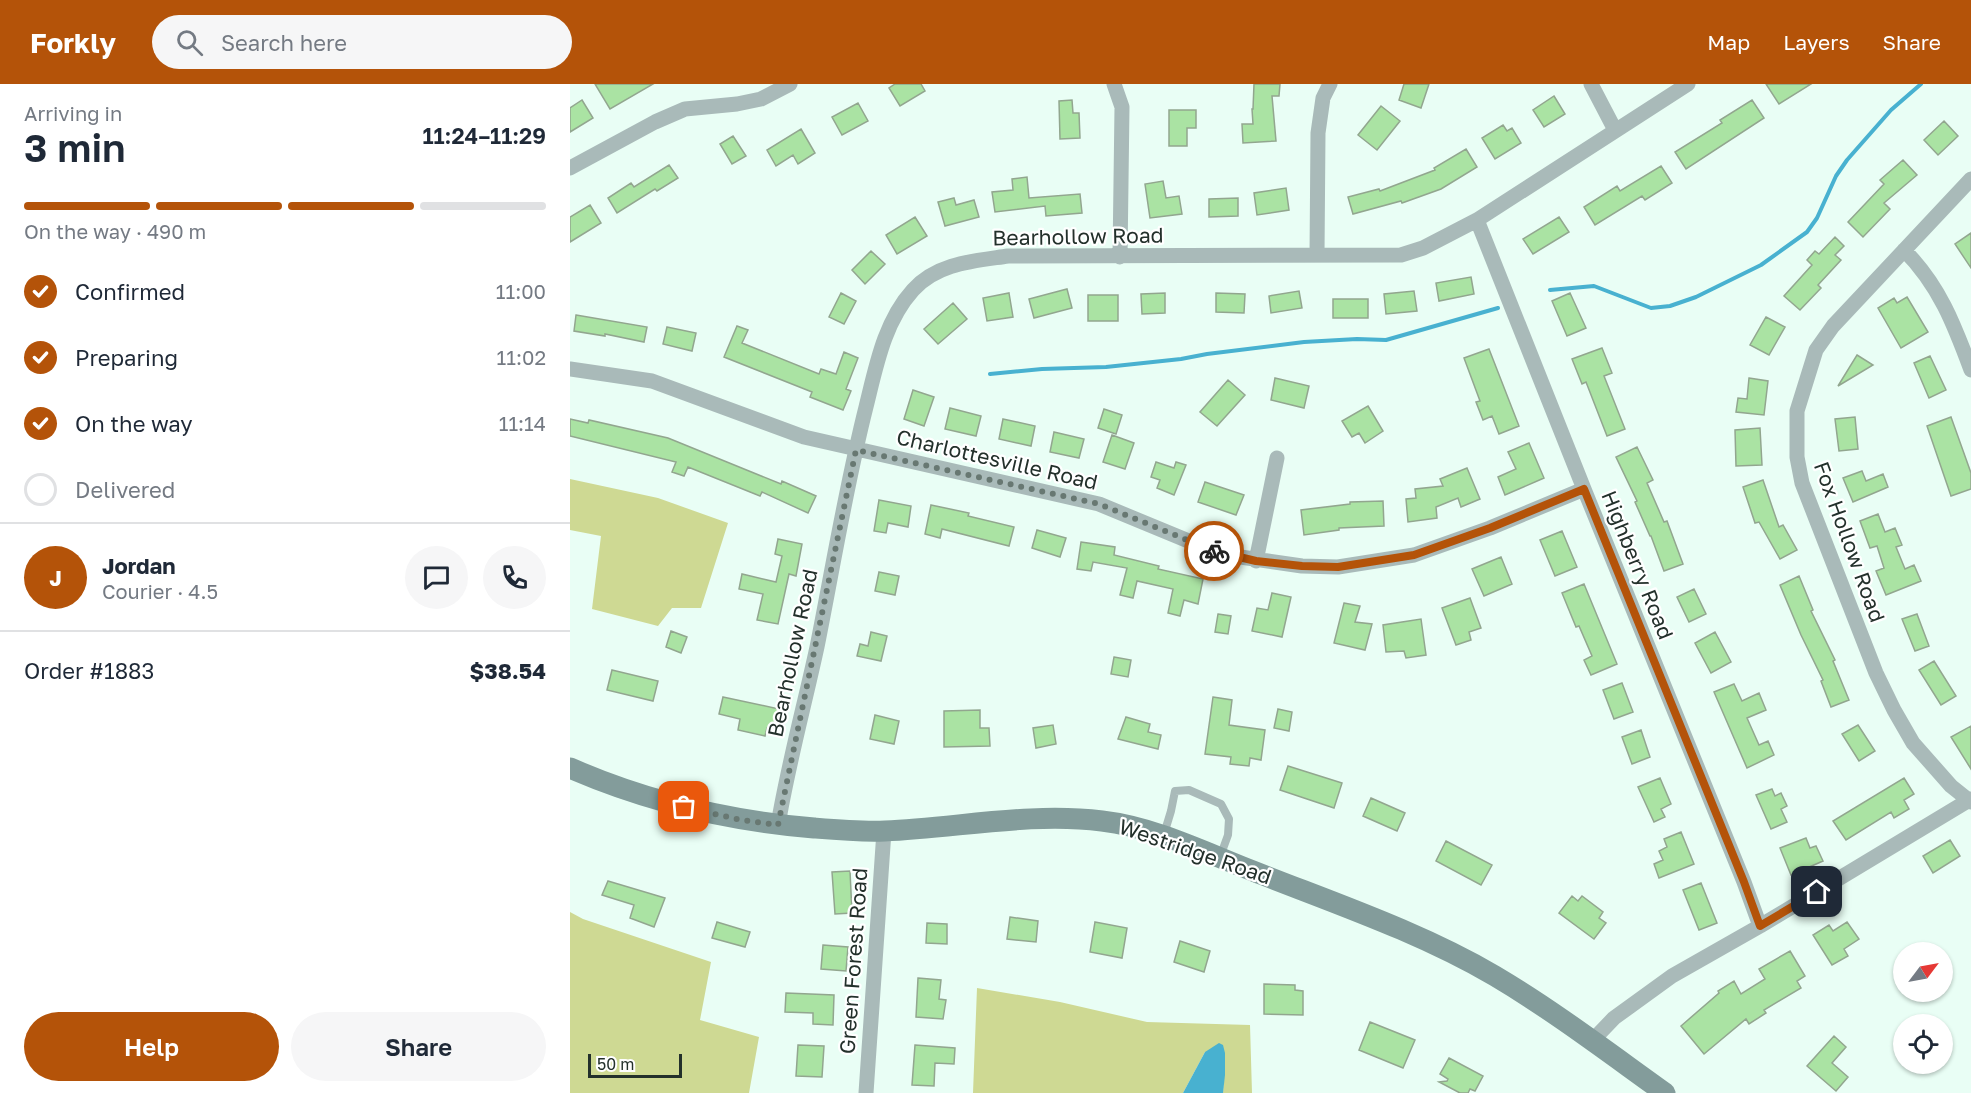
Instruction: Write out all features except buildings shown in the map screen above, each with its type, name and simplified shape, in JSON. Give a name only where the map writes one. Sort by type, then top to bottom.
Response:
[{"type":"main road","name":"Westridge Road","points":[[570,768],[601,782],[665,803],[741,820],[778,825],[850,831],[884,831],[1025,820],[1080,819],[1114,823],[1163,836],[1396,928],[1467,961],[1524,994],[1665,1093]]},
{"type":"street","points":[[570,168],[655,122],[685,109],[761,99],[790,84]]},
{"type":"street","points":[[1114,84],[1122,107],[1120,257]]},
{"type":"street","points":[[1317,255],[1318,134],[1323,98],[1330,84]]},
{"type":"street","points":[[1591,84],[1615,130]]},
{"type":"street","name":"Bearhollow Road","points":[[778,825],[856,450],[881,347],[897,312],[913,290],[928,275],[954,265],[1008,256],[1401,255],[1423,248],[1477,220],[1688,84]]},
{"type":"street","name":"Fox Hollow Road","points":[[1970,800],[1951,786],[1913,743],[1876,673],[1802,483],[1797,457],[1797,411],[1816,350],[1833,326],[1971,179]]},
{"type":"street","name":"Highberry Road","points":[[1477,220],[1760,926]]},
{"type":"street","points":[[1904,250],[1921,267],[1937,290],[1971,369]]},
{"type":"street","name":"Charlottesville Road","points":[[570,369],[652,381],[804,437],[1099,504],[1220,554],[1256,561],[1338,567],[1414,555],[1490,528],[1584,489]]},
{"type":"street","points":[[1256,561],[1277,458]]},
{"type":"street","points":[[1592,1041],[1614,1018],[1672,976],[1970,800]]},
{"type":"street","name":"Green Forest Road","points":[[866,1093],[884,831]]},
{"type":"lane","points":[[1163,836],[1172,811],[1175,791],[1189,790],[1221,804],[1229,819],[1228,835],[1220,858]]},
{"type":"green space","points":[[570,479],[658,498],[728,523],[701,608],[672,608],[658,626],[592,609],[601,536],[570,530]]},
{"type":"green space","points":[[570,912],[583,919],[711,962],[700,1020],[759,1037],[749,1093],[570,1093]]},
{"type":"green space","points":[[977,988],[1060,1002],[1147,1022],[1250,1025],[1252,1093],[1223,1093],[1225,1053],[1205,1052],[1183,1093],[973,1093]]},
{"type":"water","points":[[1219,1043],[1223,1045],[1225,1053],[1223,1093],[1183,1093],[1205,1052]]},
{"type":"waterway","points":[[1550,290],[1594,286],[1651,308],[1670,306],[1696,297],[1761,265],[1807,232],[1817,218],[1836,176],[1847,160],[1891,110],[1921,84]]},
{"type":"waterway","points":[[990,374],[1042,369],[1106,367],[1304,342],[1386,340],[1498,308]]},
{"type":"way so far","points":[[684,807],[741,820],[778,825],[856,450],[1099,504],[1214,551]]},
{"type":"route","points":[[1214,551],[1256,561],[1338,567],[1414,555],[1490,528],[1584,489],[1760,926],[1817,892]]}]
